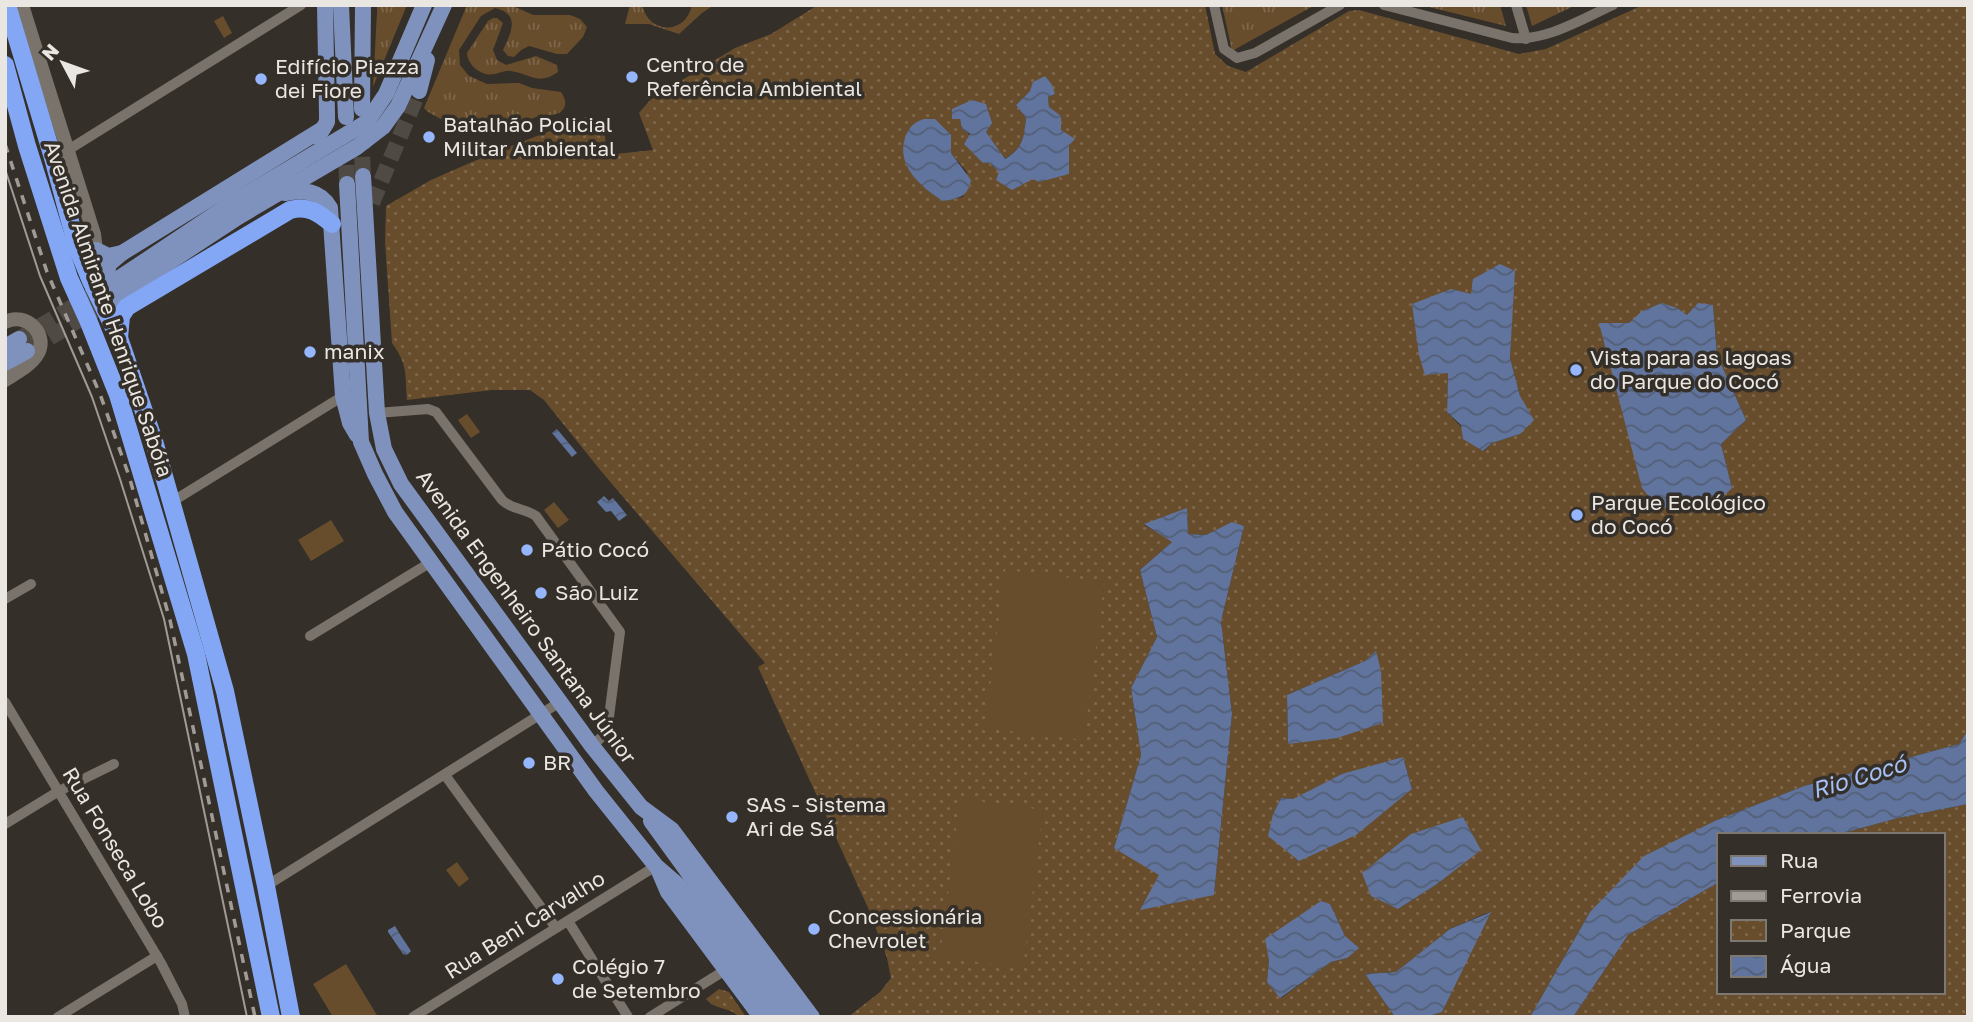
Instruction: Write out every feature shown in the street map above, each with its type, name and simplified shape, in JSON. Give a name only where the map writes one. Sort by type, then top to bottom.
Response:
[{"type":"highway","name":"Avenida Almirante Henrique Sabóia","points":[[7,5],[78,247],[91,281],[119,338],[154,442],[225,691],[290,1017]]},
{"type":"highway","name":"Avenida Almirante Henrique Sabóia","points":[[5,65],[63,260],[118,396],[196,654],[271,1017]]},
{"type":"highway","points":[[119,338],[121,316],[127,307],[125,292],[290,210],[310,209],[332,224]]},
{"type":"main road","name":"Avenida Almirante Henrique Sabóia","points":[[22,5],[94,234],[96,250],[91,281]]},
{"type":"main road","points":[[301,162],[327,122],[326,5]]},
{"type":"main road","points":[[341,5],[346,117]]},
{"type":"main road","points":[[321,130],[122,253],[109,264],[106,272],[117,299],[121,302],[125,292],[232,203],[367,121],[386,94],[424,5]]},
{"type":"main road","points":[[125,292],[276,194],[357,147],[383,127],[398,106],[444,5]]},
{"type":"main road","points":[[362,109],[363,8]]},
{"type":"main road","points":[[419,91],[426,69],[429,40]]},
{"type":"main road","points":[[211,199],[282,173]]},
{"type":"main road","name":"Avenida Engenheiro Santana Júnior","points":[[363,176],[376,413],[384,449],[401,484],[592,746],[641,807],[672,830],[800,1001],[809,1017]]},
{"type":"main road","name":"Avenida Engenheiro Santana Júnior","points":[[346,184],[361,442],[375,474],[395,512],[596,791],[656,866],[678,885],[776,1017]]},
{"type":"main road","points":[[276,194],[314,192],[329,204],[343,396],[350,423],[361,442]]},
{"type":"main road","points":[[366,224],[372,203]]},
{"type":"main road","points":[[96,250],[108,257],[122,253]]},
{"type":"main road","points":[[5,322],[18,318],[27,321],[38,332],[40,345],[35,358],[5,380]]},
{"type":"main road","points":[[5,363],[17,346]]},
{"type":"main road","points":[[641,807],[793,1017]]},
{"type":"main road","points":[[656,866],[668,892],[761,1017]]},
{"type":"street","points":[[68,150],[300,5]]},
{"type":"street","points":[[1214,5],[1224,49],[1237,58],[1255,53],[1340,5]]},
{"type":"street","points":[[1384,5],[1512,38],[1526,39],[1564,28],[1613,5]]},
{"type":"street","points":[[1516,5],[1526,39]]},
{"type":"street","points":[[170,503],[343,396]]},
{"type":"street","points":[[376,413],[428,409],[436,412],[502,500],[509,506],[530,511],[536,516],[620,632],[607,732],[592,746]]},
{"type":"street","points":[[310,636],[431,562]]},
{"type":"street","points":[[5,599],[31,584]]},
{"type":"street","name":"Rua Fonseca Lobo","points":[[5,702],[173,983],[185,1017]]},
{"type":"street","points":[[266,886],[561,702]]},
{"type":"street","points":[[5,824],[59,791],[114,764]]},
{"type":"street","points":[[445,775],[556,928]]},
{"type":"street","name":"Rua Beni Carvalho","points":[[413,1017],[656,866]]},
{"type":"street","points":[[568,921],[628,1017]]},
{"type":"street","points":[[58,1017],[157,956]]},
{"type":"street","points":[[650,1017],[727,969]]},
{"type":"green space","points":[[377,5],[407,5],[373,87],[377,12]]},
{"type":"green space","points":[[467,5],[511,5],[533,15],[570,15],[580,19],[587,27],[583,37],[567,54],[529,46],[514,57],[508,56],[503,50],[511,31],[511,19],[495,8],[481,16],[459,50],[460,65],[469,76],[487,84],[519,83],[532,88],[561,92],[565,102],[562,111],[539,116],[506,132],[488,135],[456,126],[424,108]]},
{"type":"green space","points":[[630,5],[642,5],[652,22],[667,28],[683,22],[692,5],[714,5],[679,34],[649,24],[625,24]]},
{"type":"green space","name":"Parque Ecológico do Cocó","points":[[818,5],[1205,5],[1215,54],[1228,66],[1246,72],[1349,11],[1359,10],[1519,54],[1546,49],[1643,5],[1968,5],[1968,730],[1959,744],[1804,786],[1717,820],[1590,912],[1530,1017],[1426,1017],[1442,1012],[1489,912],[1450,929],[1396,972],[1365,974],[1395,1017],[848,1017],[880,992],[891,978],[887,958],[869,910],[758,667],[765,663],[544,400],[530,390],[492,390],[407,400],[403,364],[392,343],[385,242],[386,206],[431,180],[586,117],[605,136],[606,155],[653,150],[639,113],[651,99],[735,48],[771,34]],"holes":[[[1030,91],[1055,94],[1048,97],[1049,107],[1069,145],[1069,174],[1027,178],[997,170],[971,136],[962,129],[960,119],[986,132],[1004,159],[1015,151],[1021,142],[1026,118],[1016,105]],[[951,153],[967,172],[963,197],[942,201]],[[1514,271],[1510,358],[1520,396],[1520,434],[1492,443],[1484,451],[1447,412],[1448,373],[1472,294]],[[1713,305],[1717,355],[1746,420],[1721,444],[1732,488],[1619,394],[1600,324],[1629,323],[1677,308],[1687,315]],[[1187,509],[1188,534],[1206,535],[1232,523],[1244,526],[1221,621],[1232,714],[1214,895],[1114,848],[1141,755],[1131,688],[1157,637],[1140,570],[1173,541],[1144,525]],[[1365,661],[1288,744],[1287,695]],[[1403,757],[1412,788],[1273,814],[1281,798],[1293,799]],[[1463,817],[1480,849],[1437,884],[1398,909]],[[1330,904],[1345,936],[1347,958],[1331,962],[1281,998],[1267,982],[1269,960]]]},
{"type":"green space","points":[[1222,5],[1315,5],[1232,51]]},
{"type":"green space","points":[[1421,5],[1500,5],[1506,26]]},
{"type":"green space","points":[[1526,5],[1576,5],[1532,26]]},
{"type":"green space","points":[[223,16],[232,33],[224,38],[214,21]]},
{"type":"green space","points":[[493,18],[503,23],[493,50],[497,60],[506,65],[536,56],[557,65],[558,72],[540,79],[511,71],[485,74],[476,70],[467,53],[488,21]]},
{"type":"green space","points":[[467,414],[480,432],[471,438],[458,420]]},
{"type":"green space","points":[[554,502],[569,520],[558,528],[544,510]]},
{"type":"green space","points":[[331,520],[344,541],[311,561],[298,540]]},
{"type":"green space","points":[[1005,570],[1104,582],[1084,740],[985,728]]},
{"type":"green space","points":[[960,799],[1043,810],[1023,968],[940,957]]},
{"type":"green space","points":[[1968,804],[1968,1017],[1573,1017],[1628,935],[1717,883],[1717,994],[1945,994],[1945,833],[1843,833],[1898,818]]},
{"type":"green space","points":[[457,862],[469,879],[459,887],[446,870]]},
{"type":"green space","points":[[346,964],[378,1017],[333,1017],[313,984]]},
{"type":"green space","points":[[719,989],[729,992],[746,1017],[739,1017],[706,999]]},
{"type":"water","points":[[1045,76],[1055,94],[1048,97],[1049,107],[1061,116],[1061,130],[1075,139],[1069,145],[1069,174],[1039,182],[1033,179],[1012,190],[996,180],[999,172],[990,163],[983,163],[964,144],[970,134],[962,129],[960,119],[952,119],[952,109],[972,100],[986,104],[992,123],[986,132],[1005,159],[1022,142],[1026,118],[1016,105],[1030,91],[1033,82]]},
{"type":"water","points":[[924,119],[935,119],[951,135],[951,153],[971,180],[965,194],[958,198],[943,201],[919,182],[907,167],[903,148],[905,138],[912,125]]},
{"type":"water","points":[[1500,264],[1515,271],[1510,358],[1520,396],[1534,420],[1520,434],[1492,443],[1483,451],[1463,439],[1461,425],[1447,412],[1448,373],[1425,375],[1419,355],[1412,304],[1451,289],[1471,294],[1473,279]]},
{"type":"water","points":[[1662,303],[1687,315],[1698,303],[1713,305],[1717,355],[1746,420],[1721,444],[1732,488],[1711,508],[1658,508],[1642,488],[1599,323],[1629,323],[1642,311]]},
{"type":"water","points":[[557,429],[577,453],[572,457],[552,433]]},
{"type":"water","points":[[604,496],[609,501],[613,498],[627,515],[619,521],[611,511],[606,512],[597,502]]},
{"type":"water","points":[[1187,508],[1188,534],[1206,535],[1232,522],[1244,526],[1221,621],[1232,714],[1214,895],[1140,910],[1159,875],[1114,848],[1141,755],[1131,688],[1157,637],[1140,570],[1172,542],[1144,524]]},
{"type":"water","points":[[1376,651],[1381,671],[1383,723],[1337,738],[1288,744],[1287,695],[1365,661]]},
{"type":"water","name":"Rio Cocó","points":[[1968,730],[1968,804],[1898,818],[1843,833],[1717,833],[1717,883],[1628,935],[1573,1017],[1530,1017],[1590,912],[1644,856],[1717,820],[1804,786],[1959,744]]},
{"type":"water","points":[[1403,757],[1412,789],[1356,835],[1299,861],[1268,836],[1273,814],[1281,798],[1293,799],[1342,774]]},
{"type":"water","points":[[1463,817],[1481,850],[1437,884],[1398,909],[1371,896],[1362,873],[1411,834]]},
{"type":"water","points":[[1321,901],[1330,904],[1345,936],[1359,948],[1347,958],[1331,962],[1280,998],[1267,982],[1269,960],[1265,939]]},
{"type":"water","points":[[1491,912],[1442,1012],[1426,1017],[1395,1017],[1365,974],[1396,972],[1450,929]]},
{"type":"water","points":[[395,926],[411,951],[407,955],[403,954],[388,932]]},
{"type":"tunnel","points":[[372,203],[419,91]]},
{"type":"tunnel","points":[[361,133],[363,176]]},
{"type":"tunnel","points":[[346,141],[347,184]]},
{"type":"tunnel","points":[[19,339],[107,286]]},
{"type":"tunnel","points":[[29,350],[97,309]]},
{"type":"tram line","points":[[5,169],[40,276],[92,397],[164,619],[247,1017]]},
{"type":"railway","points":[[5,144],[47,272],[100,394],[129,476],[170,620],[255,1017]]},
{"type":"place","name":"Centro de Referência Ambiental","points":[[632,77]]},
{"type":"place","name":"Edifício Piazza dei Fiore","points":[[261,79]]},
{"type":"place","name":"Batalhão Policial Militar Ambiental","points":[[429,137]]},
{"type":"place","name":"manix","points":[[310,352]]},
{"type":"place","name":"Vista para as lagoas do Parque do Cocó","points":[[1576,370]]},
{"type":"place","name":"Parque Ecológico do Cocó","points":[[1577,515]]},
{"type":"place","name":"Pátio Cocó","points":[[527,550]]},
{"type":"place","name":"São Luiz","points":[[541,593]]},
{"type":"place","name":"BR","points":[[529,763]]},
{"type":"place","name":"SAS - Sistema Ari de Sá","points":[[732,817]]},
{"type":"place","name":"Concessionária Chevrolet","points":[[814,929]]},
{"type":"place","name":"Colégio 7 de Setembro","points":[[558,979]]}]
